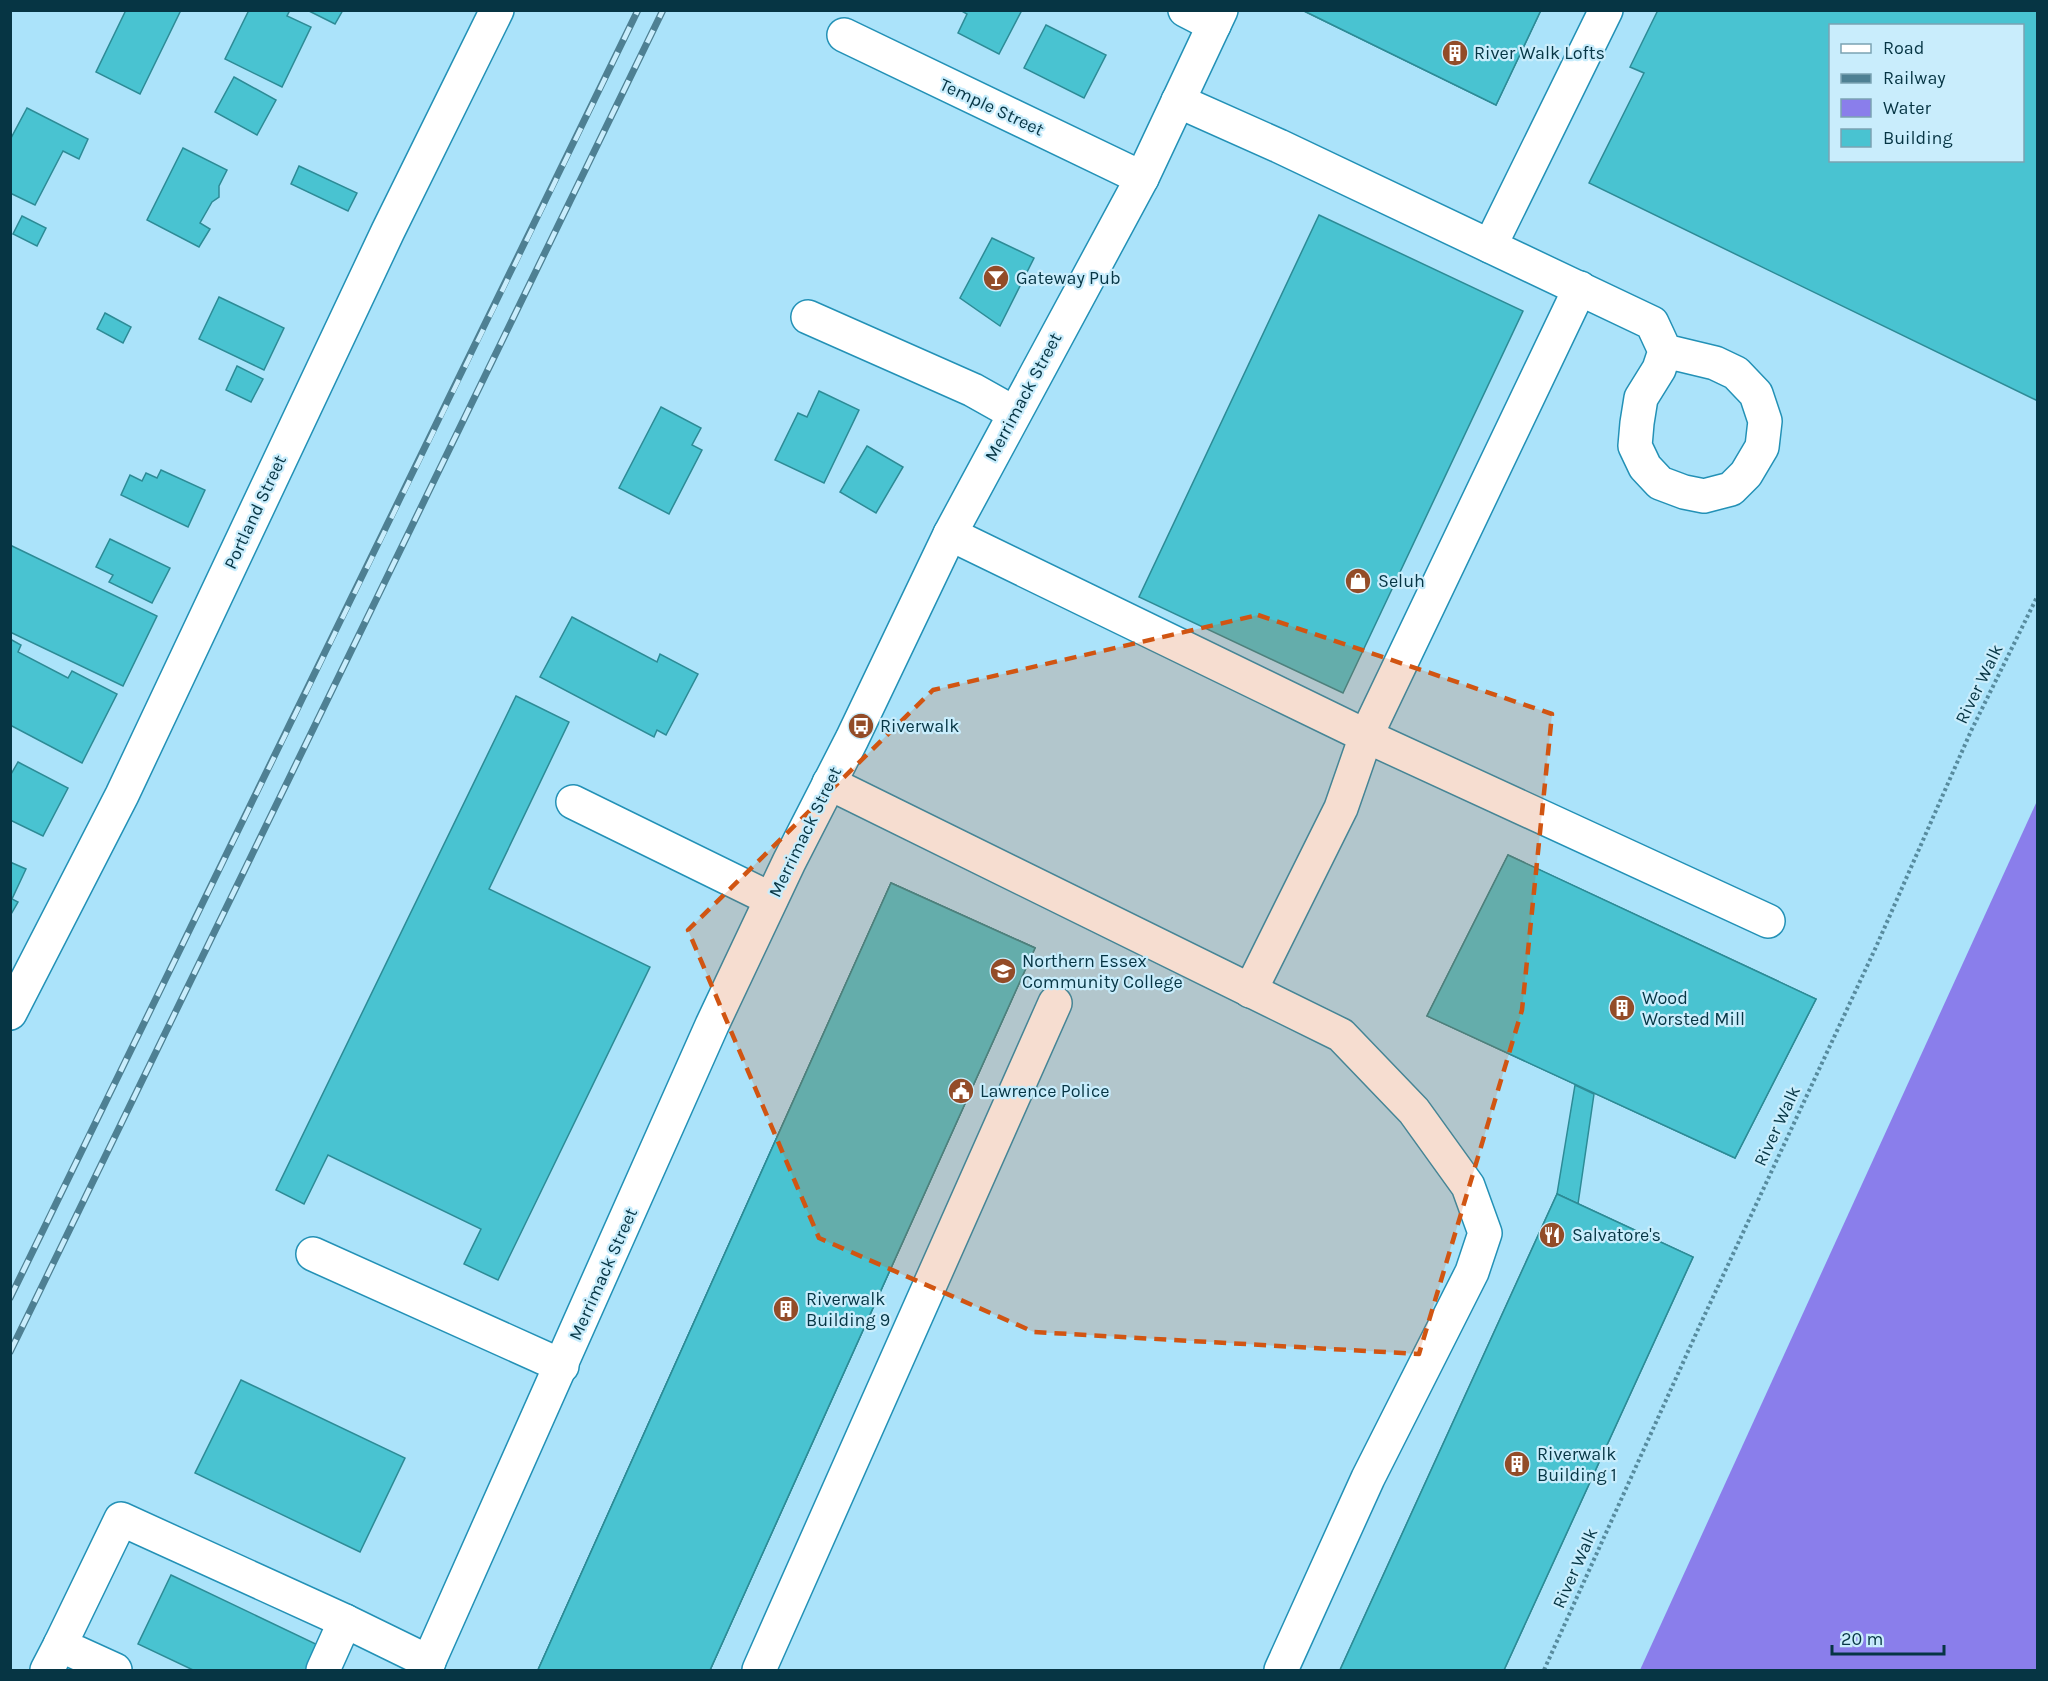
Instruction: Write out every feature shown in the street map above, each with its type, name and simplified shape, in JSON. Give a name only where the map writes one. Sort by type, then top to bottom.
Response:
[{"type":"main road","name":"Portland Street","points":[[10,1013],[122,795],[388,231],[496,10]]},
{"type":"main road","points":[[1185,10],[1218,18]]},
{"type":"main road","points":[[1490,246],[1606,10]]},
{"type":"main road","name":"Merrimack Street","points":[[427,1666],[712,1025],[771,899],[950,534],[1142,178],[1218,18]]},
{"type":"main road","name":"Temple Street","points":[[844,35],[1142,178]]},
{"type":"main road","points":[[1178,101],[1279,146],[1652,323],[1665,351],[1659,369],[1641,398],[1635,446],[1646,467],[1660,483],[1684,492],[1704,496],[1731,489],[1746,474],[1762,447],[1765,421],[1756,394],[1736,373],[1715,363],[1665,351]]},
{"type":"main road","points":[[1250,991],[1341,808],[1366,736],[1580,288]]},
{"type":"main road","points":[[807,317],[973,390],[1014,413]]},
{"type":"main road","points":[[950,534],[1366,736],[1768,921]]},
{"type":"main road","points":[[829,783],[1341,1035],[1414,1111],[1468,1186],[1485,1233],[1472,1272],[1368,1478],[1281,1671]]},
{"type":"main road","points":[[573,802],[771,899]]},
{"type":"main road","points":[[759,1671],[1055,1003]]},
{"type":"main road","points":[[313,1254],[562,1366]]},
{"type":"main road","points":[[115,1671],[54,1658],[120,1520],[345,1621],[427,1666]]},
{"type":"main road","points":[[323,1671],[345,1621]]},
{"type":"path","name":"River Walk","points":[[1544,1671],[1700,1325],[1876,947],[1971,731],[2037,595]]},
{"type":"highlighted area","points":[[1258,615],[1552,714],[1522,1010],[1419,1354],[1034,1332],[819,1238],[688,930],[933,690]]},
{"type":"water","points":[[2037,801],[2037,1670],[1640,1670]]},
{"type":"building","points":[[126,10],[181,10],[140,94],[96,72]]},
{"type":"building","points":[[249,10],[290,10],[287,16],[311,27],[282,87],[225,59]]},
{"type":"building","points":[[307,10],[343,10],[335,24]]},
{"type":"building","points":[[960,10],[1022,10],[999,54],[958,33],[967,14]]},
{"type":"building","name":"River Walk Lofts","points":[[1302,10],[1541,10],[1496,105]]},
{"type":"building","name":"River Walk Lofts","points":[[1302,10],[1541,10],[1496,105]]},
{"type":"building","points":[[1658,10],[2038,10],[2038,401],[1589,183],[1644,73],[1630,67]]},
{"type":"building","points":[[1046,25],[1106,55],[1084,98],[1024,68]]},
{"type":"building","points":[[234,77],[276,100],[257,135],[215,112]]},
{"type":"building","points":[[27,108],[88,139],[79,159],[63,151],[35,205],[10,193],[10,140]]},
{"type":"building","points":[[183,148],[227,170],[219,186],[219,197],[212,202],[200,223],[210,229],[199,247],[147,220]]},
{"type":"building","points":[[299,166],[357,193],[348,211],[291,184]]},
{"type":"building","points":[[1319,215],[1523,311],[1343,693],[1139,597]]},
{"type":"building","points":[[22,216],[46,228],[37,246],[13,234]]},
{"type":"building","points":[[992,238],[1034,258],[1000,326],[960,298]]},
{"type":"building","points":[[219,297],[284,328],[264,370],[199,339]]},
{"type":"building","points":[[105,313],[131,327],[123,343],[97,329]]},
{"type":"building","points":[[237,366],[263,379],[251,402],[226,390]]},
{"type":"building","points":[[819,391],[859,410],[824,483],[775,460],[798,413],[807,417]]},
{"type":"building","points":[[661,407],[701,428],[692,445],[702,450],[669,514],[619,488]]},
{"type":"building","points":[[867,446],[903,467],[876,513],[840,492]]},
{"type":"building","points":[[161,470],[205,490],[188,527],[121,495],[130,475],[142,481],[146,473],[157,478]]},
{"type":"building","points":[[110,539],[170,568],[152,603],[109,582],[113,575],[96,567]]},
{"type":"building","points":[[10,545],[157,616],[123,686],[10,632]]},
{"type":"building","points":[[572,617],[657,662],[660,654],[698,674],[666,735],[657,730],[654,737],[540,677]]},
{"type":"building","points":[[10,639],[21,645],[18,652],[68,678],[72,671],[117,694],[82,763],[10,725]]},
{"type":"building","points":[[516,696],[569,722],[489,889],[650,967],[498,1280],[464,1264],[481,1229],[328,1155],[304,1204],[276,1190]]},
{"type":"building","points":[[18,762],[68,788],[43,836],[10,820],[10,776]]},
{"type":"building","name":"Wood Worsted Mill","points":[[1508,855],[1816,999],[1735,1158],[1427,1016]]},
{"type":"building","name":"Wood Worsted Mill","points":[[1508,855],[1816,999],[1735,1158],[1427,1016]]},
{"type":"building","points":[[10,862],[26,869],[12,899],[18,902],[10,916]]},
{"type":"building","name":"Riverwalk Building 9","points":[[891,883],[1035,948],[710,1670],[538,1670]]},
{"type":"building","name":"Riverwalk Building 9","points":[[891,883],[1035,948],[710,1670],[538,1670]]},
{"type":"building","name":"Riverwalk Building 9","points":[[891,883],[1035,948],[710,1670],[538,1670]]},
{"type":"building","points":[[1575,1085],[1594,1094],[1578,1204],[1557,1194]]},
{"type":"building","name":"Riverwalk Building 1","points":[[1557,1194],[1693,1257],[1504,1670],[1340,1670]]},
{"type":"building","name":"Riverwalk Building 1","points":[[1557,1194],[1693,1257],[1504,1670],[1340,1670]]},
{"type":"building","points":[[241,1380],[405,1458],[360,1552],[195,1473]]},
{"type":"building","points":[[171,1575],[320,1646],[308,1670],[193,1670],[138,1644]]},
{"type":"railway","points":[[10,1298],[638,10]]},
{"type":"railway","points":[[10,1352],[663,10]]},
{"type":"place","name":"River Walk Lofts","points":[[1455,53]]},
{"type":"place","name":"Gateway Pub","points":[[996,278]]},
{"type":"place","name":"Seluh","points":[[1358,581]]},
{"type":"place","name":"Riverwalk","points":[[861,726]]},
{"type":"place","name":"Northern Essex Community College","points":[[1003,971]]},
{"type":"place","name":"Wood Worsted Mill","points":[[1622,1008]]},
{"type":"place","name":"Lawrence Police","points":[[961,1091]]},
{"type":"place","name":"Salvatore's","points":[[1552,1235]]},
{"type":"place","name":"Riverwalk Building 9","points":[[786,1309]]},
{"type":"place","name":"Riverwalk Building 1","points":[[1517,1464]]}]
